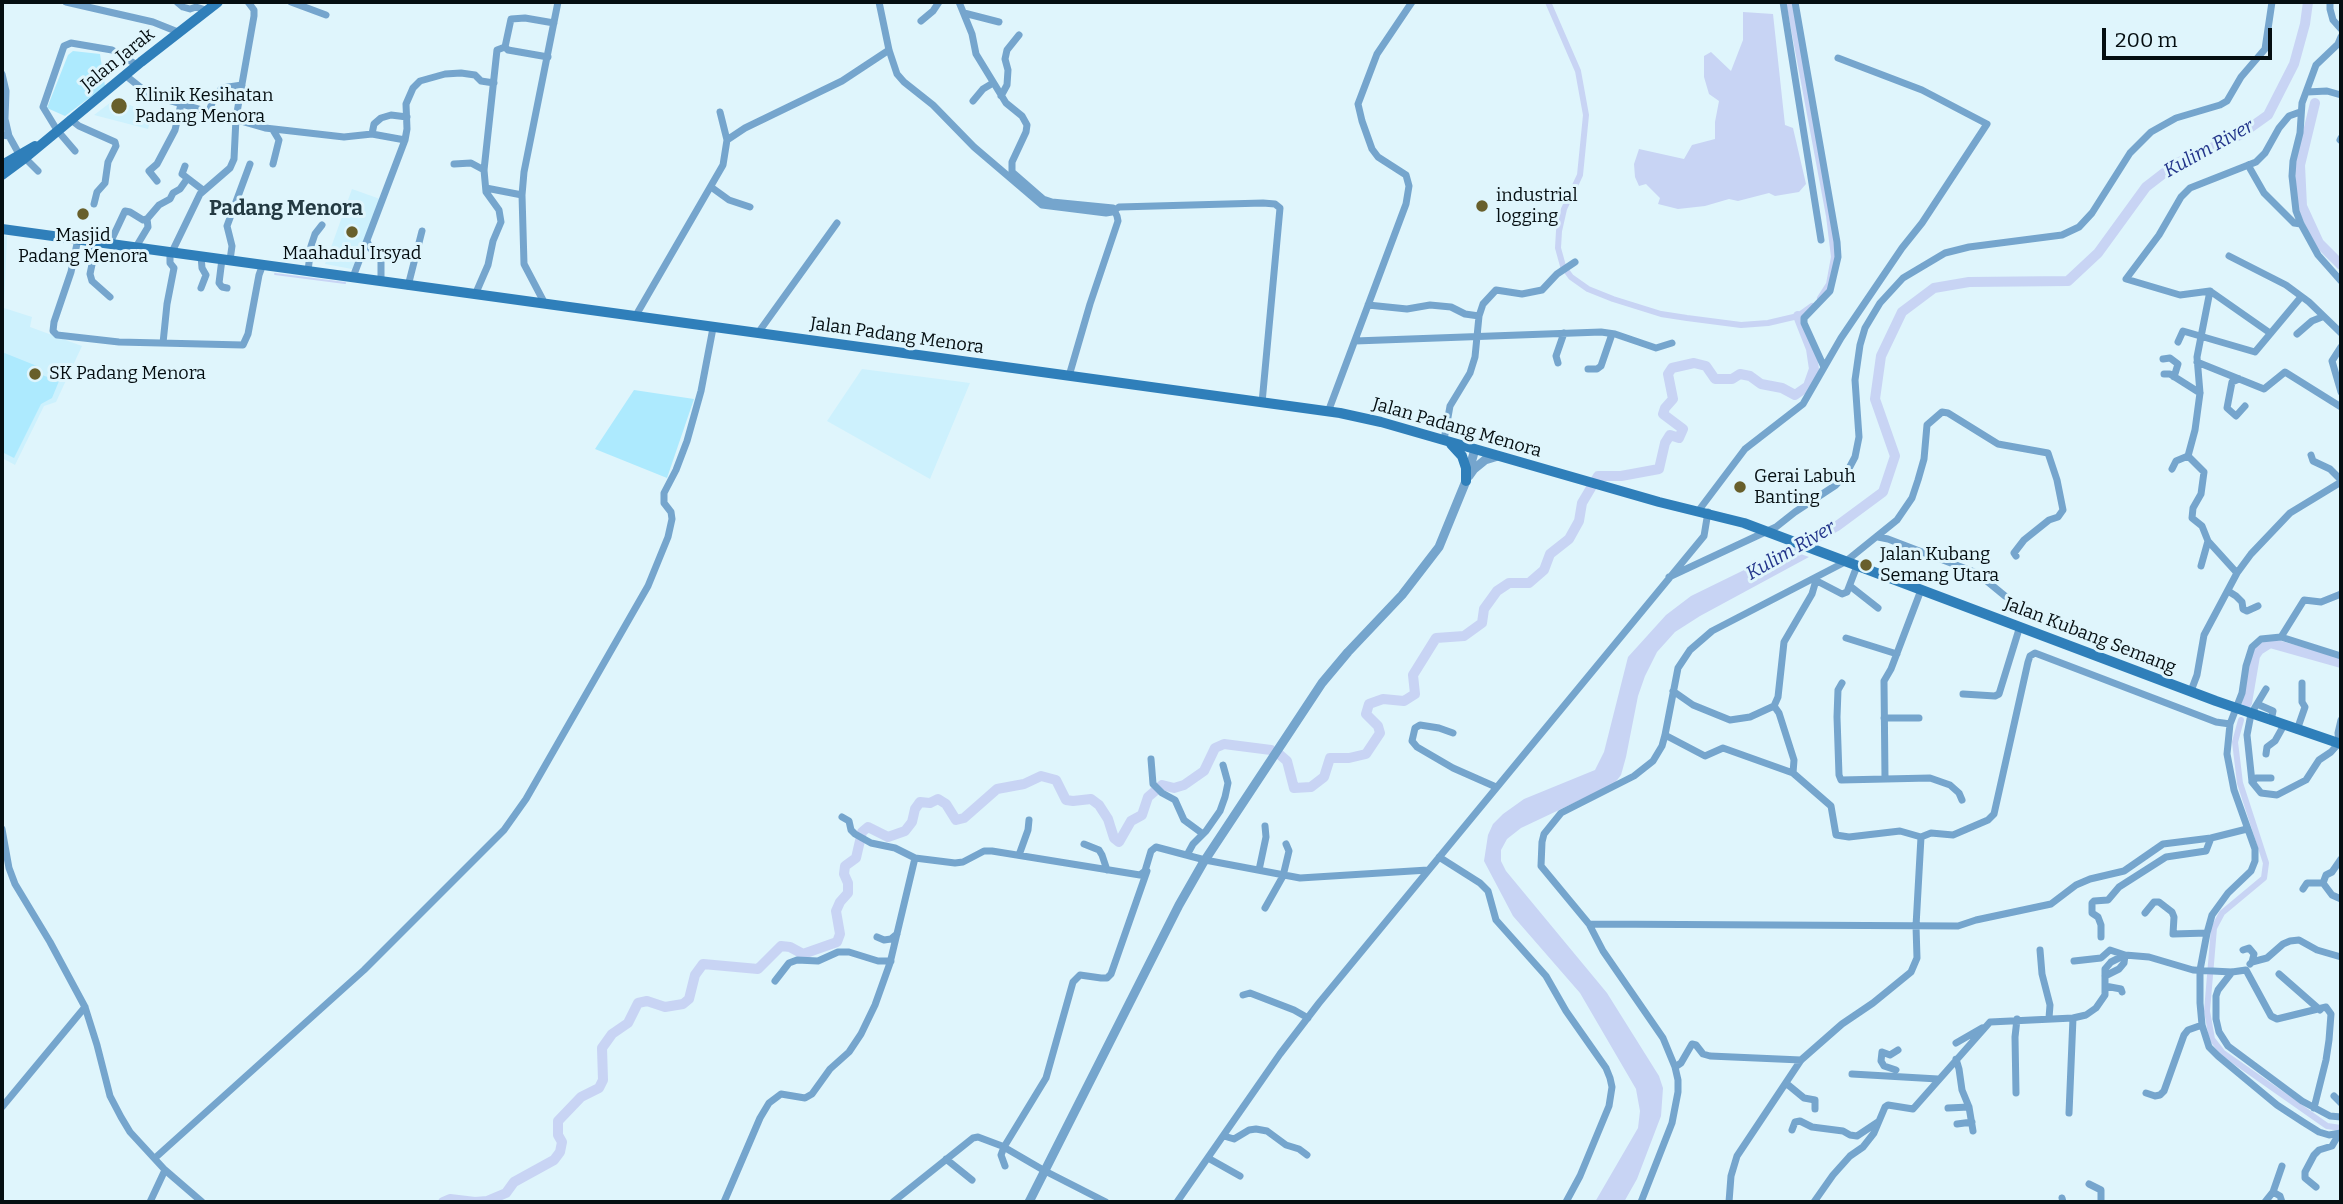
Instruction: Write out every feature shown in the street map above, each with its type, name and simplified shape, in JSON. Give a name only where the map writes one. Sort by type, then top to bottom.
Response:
[{"type":"main road","name":"Jalan Jarak","points":[[2,165],[39,145],[218,2]]},
{"type":"main road","name":"Jalan Jarak","points":[[2,175],[22,156]]},
{"type":"main road","name":"Jalan Padang Menora","points":[[2,229],[201,256],[224,262],[263,264],[1328,412],[1381,422],[1605,487],[1703,511],[1744,523],[1828,556]]},
{"type":"main road","points":[[1444,440],[1455,446],[1462,456],[1466,481]]},
{"type":"main road","name":"Jalan Kubang Semang","points":[[1828,556],[2236,709],[2340,743]]},
{"type":"street","points":[[66,2],[153,22],[178,32]]},
{"type":"street","points":[[177,2],[190,9],[196,6],[206,10]]},
{"type":"street","points":[[248,2],[254,10]]},
{"type":"street","points":[[163,343],[174,268],[170,262],[173,252],[203,190],[230,168],[236,148],[236,118],[254,10],[258,2]]},
{"type":"street","points":[[291,2],[326,15]]},
{"type":"street","points":[[545,304],[524,264],[522,195],[558,2]]},
{"type":"street","points":[[879,2],[897,74],[933,105],[974,147],[1042,205],[1106,213],[1119,207],[1263,203],[1275,204],[1280,208],[1262,403]]},
{"type":"street","points":[[921,21],[939,2]]},
{"type":"street","points":[[959,2],[976,54],[1001,96],[1022,116],[1027,125],[1012,162],[1012,172],[1042,199],[1114,210]]},
{"type":"street","points":[[1328,412],[1406,204],[1409,186],[1406,175],[1378,157],[1372,149],[1358,104],[1377,54],[1412,2]]},
{"type":"street","points":[[1783,2],[1821,240]]},
{"type":"street","points":[[1795,2],[1837,242],[1838,257],[1830,291],[1804,318],[1824,367]]},
{"type":"street","points":[[1669,577],[1770,533],[1795,512],[1836,485],[1846,474],[1859,438],[1855,380],[1860,345],[1865,328],[1880,303],[1903,278],[1945,253],[1969,247],[2062,235],[2079,227],[2092,213],[2130,153],[2151,132],[2176,118],[2227,101],[2241,77],[2265,49],[2272,2]]},
{"type":"street","points":[[2330,2],[2333,20],[2341,29]]},
{"type":"street","points":[[964,13],[999,22]]},
{"type":"street","points":[[505,47],[511,19],[525,18],[554,23]]},
{"type":"street","points":[[1001,96],[1007,85],[1008,70],[1004,59],[1007,50],[1019,35]]},
{"type":"street","points":[[2341,37],[2338,44],[2316,65],[2302,103],[2292,176],[2296,211],[2301,224],[2318,255],[2341,281]]},
{"type":"street","points":[[75,151],[57,130],[43,107],[64,46],[71,43],[112,50],[137,65]]},
{"type":"street","points":[[505,47],[508,50],[548,57]]},
{"type":"street","points":[[475,295],[488,265],[501,222],[499,210],[486,188],[484,170],[497,50],[505,47]]},
{"type":"street","points":[[727,140],[745,128],[851,76],[889,50]]},
{"type":"street","points":[[1177,1202],[1308,1018],[1704,536],[1703,511],[1745,449],[1803,404],[1864,303],[1922,223],[1987,124],[1922,90],[1839,58]]},
{"type":"street","points":[[353,277],[405,140],[406,104],[409,95],[420,81],[445,74],[465,73],[494,83]]},
{"type":"street","points":[[2,74],[6,91],[5,135],[38,171]]},
{"type":"street","points":[[125,75],[150,96],[273,130],[344,137],[372,134],[405,140]]},
{"type":"street","points":[[973,101],[983,89],[993,83]]},
{"type":"street","points":[[209,111],[222,88],[242,85]]},
{"type":"street","points":[[2307,92],[2341,95]]},
{"type":"street","points":[[157,181],[149,171],[157,164],[174,130],[181,104]]},
{"type":"street","points":[[635,317],[723,164],[727,140],[720,112]]},
{"type":"street","points":[[2270,333],[2210,290],[2180,295],[2126,279],[2159,235],[2181,197],[2190,188],[2256,162],[2289,116],[2300,112]]},
{"type":"street","points":[[372,134],[376,120],[391,115],[407,117]]},
{"type":"street","points":[[70,119],[79,126],[115,142],[117,146],[108,162],[105,183],[97,192],[94,205]]},
{"type":"street","points":[[273,130],[279,140],[274,164]]},
{"type":"street","points":[[454,164],[471,163],[484,170]]},
{"type":"street","points":[[226,288],[219,284],[224,262],[232,246],[227,226],[250,164]]},
{"type":"street","points":[[2248,165],[2264,193],[2294,223],[2301,224]]},
{"type":"street","points":[[185,166],[182,174],[203,190]]},
{"type":"street","points":[[136,247],[148,227],[147,219],[159,205],[180,189],[187,179]]},
{"type":"street","points":[[711,187],[729,200],[750,207]]},
{"type":"street","points":[[486,188],[522,195]]},
{"type":"street","points":[[1069,376],[1118,221],[1114,210]]},
{"type":"street","points":[[110,243],[125,211],[143,220],[147,219]]},
{"type":"street","points":[[758,333],[837,223]]},
{"type":"street","points":[[308,271],[311,246],[322,225]]},
{"type":"street","points":[[408,286],[422,231]]},
{"type":"street","points":[[78,239],[71,272],[54,322],[57,335],[119,342],[243,345],[248,334],[263,264]]},
{"type":"street","points":[[91,240],[94,255],[90,274],[92,281],[110,297]]},
{"type":"street","points":[[367,240],[370,248],[381,259],[381,281]]},
{"type":"street","points":[[201,256],[202,268],[206,272]]},
{"type":"street","points":[[2229,256],[2286,285],[2309,302],[2341,333]]},
{"type":"street","points":[[201,288],[206,272],[224,262]]},
{"type":"street","points":[[1444,440],[1451,407],[1471,373],[1483,304],[1496,290],[1522,294],[1542,290],[1557,274],[1575,262]]},
{"type":"street","points":[[2188,456],[2196,430],[2200,393],[2197,362],[2210,290]]},
{"type":"street","points":[[2178,342],[2183,331],[2255,352],[2301,297]]},
{"type":"street","points":[[1368,305],[1407,309],[1430,305],[1451,307],[1465,314],[1479,316]]},
{"type":"street","points":[[2297,334],[2312,321],[2322,317]]},
{"type":"street","points":[[155,1158],[364,970],[504,830],[526,799],[648,586],[668,537],[672,519],[671,512],[664,503],[664,493],[687,441],[701,391],[713,327]]},
{"type":"street","points":[[1355,341],[1564,333],[1612,334],[1656,348],[1672,343]]},
{"type":"street","points":[[1558,363],[1556,356],[1564,333]]},
{"type":"street","points":[[1588,369],[1601,366],[1612,334]]},
{"type":"street","points":[[2197,362],[2264,389],[2285,372],[2340,406],[2341,393],[2332,361],[2341,347]]},
{"type":"street","points":[[2162,359],[2170,358],[2178,364],[2174,377]]},
{"type":"street","points":[[2164,374],[2200,393]]},
{"type":"street","points":[[2240,379],[2232,382],[2227,408],[2236,416],[2245,405]]},
{"type":"street","points":[[1641,1202],[1672,1123],[1678,1092],[1675,1068],[1663,1038],[1603,951],[1589,924],[1541,866],[1544,834],[1561,813],[1644,769],[1653,761],[1665,735],[1678,668],[1690,650],[1712,631],[1817,579],[1845,562],[1897,520],[1912,498],[1924,459],[1927,425],[1942,412],[1948,413],[1998,444],[2048,453],[2063,510],[2059,517],[2049,520],[2024,540],[2014,553],[2016,556]]},
{"type":"street","points":[[1030,1202],[1179,905],[1205,860],[1322,683],[1402,595],[1439,547],[1466,481],[1475,449]]},
{"type":"street","points":[[2190,691],[2197,675],[2204,635],[2237,573],[2261,541],[2290,513],[2341,481],[2330,470],[2313,461],[2311,455]]},
{"type":"street","points":[[1466,481],[1474,469],[1485,460],[1498,456]]},
{"type":"street","points":[[2172,469],[2176,461],[2188,456],[2193,458],[2204,472],[2201,494],[2193,508],[2192,519],[2203,526],[2208,541],[2237,573]]},
{"type":"street","points":[[1878,537],[1977,573],[2005,596]]},
{"type":"street","points":[[2201,566],[2208,541]]},
{"type":"street","points":[[1817,579],[1842,594],[1847,592],[1857,566]]},
{"type":"street","points":[[1673,691],[1693,705],[1730,720],[1750,717],[1774,706],[1778,697],[1784,642],[1812,594],[1817,579]]},
{"type":"street","points":[[1850,586],[1878,608]]},
{"type":"street","points":[[1885,778],[1884,681],[1921,590]]},
{"type":"street","points":[[2228,591],[2242,602],[2247,611],[2258,606]]},
{"type":"street","points":[[2281,637],[2304,600],[2321,602],[2341,594]]},
{"type":"street","points":[[1963,694],[1999,694],[2020,626]]},
{"type":"street","points":[[2340,1134],[2319,1132],[2277,1105],[2209,1047],[2202,1025],[2200,1003],[2207,933],[2218,905],[2250,871],[2255,861],[2255,849],[2234,790],[2227,754],[2230,724],[2252,648],[2261,639],[2281,637],[2341,656]]},
{"type":"street","points":[[1846,638],[1897,654]]},
{"type":"street","points":[[1665,735],[1705,756],[1723,748],[1793,773],[1831,806],[1836,835],[1849,837],[1900,831],[1920,837],[1931,833],[1954,835],[1988,820],[1994,814],[2028,662],[2030,656],[2035,653],[2216,722],[2230,724]]},
{"type":"street","points":[[1842,683],[1838,690],[1837,717],[1841,780],[1930,778],[1950,785],[1962,800]]},
{"type":"street","points":[[2297,730],[2305,707],[2302,702],[2302,683]]},
{"type":"street","points":[[2266,689],[2251,714],[2247,736],[2252,782],[2261,793],[2277,795],[2306,780],[2319,760],[2340,743],[2338,733],[2341,720]]},
{"type":"street","points":[[2257,704],[2273,711],[2270,721]]},
{"type":"street","points":[[1774,706],[1779,713],[1794,760],[1793,773]]},
{"type":"street","points":[[1884,718],[1919,718]]},
{"type":"street","points":[[1453,733],[1420,725],[1413,733],[1412,741],[1417,747],[1453,768],[1496,787]]},
{"type":"street","points":[[2266,754],[2267,747],[2275,741],[2284,725]]},
{"type":"street","points":[[1152,759],[1152,780],[1155,786],[1175,800],[1184,820],[1203,834]]},
{"type":"street","points":[[1187,855],[1220,811],[1226,797],[1228,783],[1223,765]]},
{"type":"street","points":[[2252,782],[2256,778],[2271,778]]},
{"type":"street","points":[[842,817],[849,821],[855,834],[871,843],[895,848],[915,858],[955,863],[963,862],[984,851],[1140,875],[1145,871],[1151,851],[1156,847]]},
{"type":"street","points":[[1018,855],[1029,820]]},
{"type":"street","points":[[1259,870],[1266,837],[1265,826]]},
{"type":"street","points":[[2,829],[9,868],[15,884],[85,1007],[110,1097],[130,1132],[165,1170],[202,1202]]},
{"type":"street","points":[[1589,924],[1958,926],[2046,906],[2076,885],[2124,871],[2162,844],[2248,830]]},
{"type":"street","points":[[1728,1202],[1737,1156],[1801,1060],[1842,1024],[1911,972],[1917,958],[1920,837]]},
{"type":"street","points":[[2101,937],[2098,917],[2092,913],[2094,901],[2108,900],[2119,887],[2166,857],[2206,851],[2211,838]]},
{"type":"street","points":[[1084,844],[1098,850],[1107,870]]},
{"type":"street","points":[[1265,908],[1283,876],[1289,851],[1286,844]]},
{"type":"street","points":[[1156,847],[1205,860],[1300,878],[1429,870]]},
{"type":"street","points":[[1005,1166],[1001,1155],[1004,1147],[1046,1078],[1075,978],[1080,975],[1107,978],[1116,965],[1156,847]]},
{"type":"street","points":[[1439,857],[1488,891],[1496,920],[1546,976],[1610,1078],[1612,1087],[1609,1106],[1580,1176],[1566,1202]]},
{"type":"street","points":[[724,1202],[769,1103],[781,1094],[805,1098],[812,1094],[830,1069],[849,1052],[875,1005],[891,961],[915,858]]},
{"type":"street","points":[[2323,883],[2326,875],[2332,872],[2341,859]]},
{"type":"street","points":[[2303,889],[2307,883],[2323,883]]},
{"type":"street","points":[[2323,883],[2332,895],[2341,899]]},
{"type":"street","points":[[2145,913],[2154,902],[2159,902],[2172,912],[2173,934],[2207,933]]},
{"type":"street","points":[[877,937],[891,940],[897,933]]},
{"type":"street","points":[[2246,970],[2252,962],[2267,958],[2283,944],[2291,941],[2299,940],[2316,950],[2341,957]]},
{"type":"street","points":[[2243,950],[2249,948],[2254,954],[2252,962]]},
{"type":"street","points":[[2040,950],[2042,974],[2050,1005],[2049,1018]]},
{"type":"street","points":[[2074,961],[2101,958],[2110,950],[2202,970],[2246,970]]},
{"type":"street","points":[[775,981],[789,963],[797,960],[818,961],[838,952],[849,952],[878,961],[891,961]]},
{"type":"street","points":[[1956,1043],[1995,1020],[2073,1018],[2086,1015],[2096,1008],[2105,990],[2105,969],[2111,962],[2125,955]]},
{"type":"street","points":[[2246,970],[2271,1016],[2277,1019],[2326,1007],[2331,1014],[2326,1060],[2314,1108]]},
{"type":"street","points":[[2232,972],[2216,996],[2216,1020],[2219,1032],[2228,1046],[2314,1108],[2330,1116],[2341,1116]]},
{"type":"street","points":[[2279,974],[2320,1010]]},
{"type":"street","points":[[1243,995],[1250,993],[1308,1018]]},
{"type":"street","points":[[2,1107],[85,1007]]},
{"type":"street","points":[[2069,1114],[2073,1018]]},
{"type":"street","points":[[2016,1093],[2014,1037],[2017,1019]]},
{"type":"street","points":[[2146,1093],[2160,1095],[2184,1035],[2188,1030],[2202,1025]]},
{"type":"street","points":[[1814,1202],[1833,1175],[1874,1133],[1885,1107],[1888,1105],[1913,1109],[1983,1028]]},
{"type":"street","points":[[1675,1068],[1692,1044],[1703,1054],[1710,1056],[1801,1060]]},
{"type":"street","points":[[1898,1050],[1890,1055],[1882,1052],[1881,1061],[1884,1066],[1896,1070],[1903,1077]]},
{"type":"street","points":[[1956,1059],[1973,1131]]},
{"type":"street","points":[[1852,1074],[1938,1079]]},
{"type":"street","points":[[1787,1084],[1804,1098],[1815,1100],[1815,1109]]},
{"type":"street","points":[[2334,1096],[2341,1103]]},
{"type":"street","points":[[1948,1108],[1969,1107]]},
{"type":"street","points":[[1792,1130],[1795,1122],[1800,1121],[1812,1127],[1843,1131],[1857,1136],[1878,1122]]},
{"type":"street","points":[[1956,1124],[1972,1122]]},
{"type":"street","points":[[1224,1136],[1234,1139],[1249,1130],[1267,1131],[1277,1140],[1307,1155]]},
{"type":"street","points":[[2316,1187],[2305,1178],[2305,1172],[2314,1155],[2319,1150],[2332,1146],[2340,1134]]},
{"type":"street","points":[[893,1202],[973,1138],[978,1137],[1004,1147],[1106,1202]]},
{"type":"street","points":[[1208,1158],[1240,1176]]},
{"type":"street","points":[[946,1159],[972,1180]]},
{"type":"street","points":[[2265,1202],[2273,1192],[2282,1166]]},
{"type":"street","points":[[150,1202],[165,1170]]},
{"type":"street","points":[[2090,1184],[2101,1190],[2101,1202]]},
{"type":"street","points":[[2273,1192],[2280,1196],[2283,1202]]},
{"type":"shaded area","points":[[73,51],[100,54],[105,86],[65,116],[47,108],[68,55]]},
{"type":"shaded area","name":"Klinik Kesihatan Padang Menora","points":[[115,99],[152,114],[148,129],[94,115]]},
{"type":"shaded area","name":"Maahadul Irsyad","points":[[352,189],[380,199],[352,269],[325,264]]},
{"type":"shaded area","name":"SK Padang Menora","points":[[2,235],[7,236],[4,308],[32,317],[30,327],[82,346],[56,402],[44,406],[15,465],[2,458]]},
{"type":"shaded area","points":[[2,352],[37,366],[36,373],[59,381],[52,398],[41,404],[14,458],[2,452]]},
{"type":"shaded area","points":[[862,369],[970,383],[930,479],[827,421]]},
{"type":"shaded area","points":[[634,390],[694,399],[667,478],[595,449]]},
{"type":"water","points":[[1743,12],[1773,14],[1785,125],[1793,128],[1806,184],[1799,192],[1775,196],[1769,193],[1705,206],[1678,209],[1658,204],[1660,198],[1646,184],[1639,186],[1635,177],[1634,164],[1639,149],[1684,159],[1692,145],[1715,139],[1719,101],[1709,94],[1704,77],[1704,56],[1711,52],[1731,71],[1743,40]]},
{"type":"water","points":[[1787,549],[1809,557],[1700,616],[1675,632],[1657,652],[1638,696],[1626,757],[1621,775],[1614,784],[1521,828],[1507,839],[1501,850],[1501,861],[1506,871],[1607,993],[1659,1076],[1663,1088],[1661,1116],[1637,1179],[1624,1202],[1595,1202],[1638,1128],[1640,1111],[1636,1089],[1580,993],[1513,916],[1484,861],[1488,835],[1493,824],[1503,814],[1524,799],[1595,770],[1604,752],[1628,657],[1666,615],[1691,596]]},
{"type":"waterway","points":[[1548,2],[1578,71],[1586,115],[1580,175],[1564,209],[1559,231],[1558,248],[1563,266],[1571,277],[1588,289],[1661,314],[1741,325],[1768,323],[1798,316],[1812,306]]},
{"type":"waterway","points":[[1789,2],[1829,216],[1834,257],[1829,284],[1820,298]]},
{"type":"waterway","name":"Kulim River","points":[[1782,558],[1837,526],[1883,492],[1895,456],[1875,399],[1881,356],[1902,312],[1934,288],[1969,282],[2068,281],[2098,253],[2146,187],[2177,163],[2240,135],[2268,115],[2294,64],[2308,2]]},
{"type":"waterway","points":[[2315,103],[2300,165],[2302,206],[2319,243],[2341,265]]},
{"type":"waterway","points":[[275,274],[345,283]]},
{"type":"waterway","points":[[1279,754],[1287,761],[1294,788],[1311,787],[1324,777],[1330,758],[1366,754],[1380,733],[1378,726],[1366,714],[1369,704],[1383,699],[1404,701],[1415,694],[1413,675],[1436,638],[1464,636],[1482,623],[1484,609],[1497,591],[1509,583],[1529,583],[1544,570],[1550,554],[1569,539],[1579,521],[1582,503],[1598,476],[1621,476],[1659,469],[1665,443],[1670,435],[1679,438],[1683,429],[1663,414],[1673,399],[1668,374],[1672,368],[1694,363],[1706,366],[1715,379],[1732,379],[1740,374],[1795,395],[1808,386],[1814,369],[1811,349],[1798,316]]},
{"type":"waterway","points":[[2247,703],[2255,656],[2270,643],[2341,663]]},
{"type":"waterway","points":[[2241,720],[2235,742],[2240,783],[2266,863],[2264,878],[2222,913],[2214,928],[2207,1011],[2212,1039],[2223,1053],[2327,1126],[2341,1128]]},
{"type":"waterway","points":[[443,1202],[450,1199],[487,1201],[506,1193],[514,1182],[554,1160],[560,1152],[562,1142],[558,1135],[558,1121],[581,1097],[599,1088],[603,1080],[602,1048],[612,1034],[628,1023],[638,1003],[647,1001],[665,1007],[683,1004],[689,999],[695,975],[703,964],[758,969],[781,946],[790,947],[803,954],[837,942],[840,934],[836,911],[848,893],[845,866],[856,858],[862,832],[868,827],[888,837],[905,831],[920,802],[930,803],[938,799],[946,804],[956,820],[964,818],[997,789],[1024,784],[1041,776],[1056,780],[1066,800],[1091,799],[1099,805],[1108,819],[1114,838],[1119,842],[1131,821],[1142,815],[1148,797],[1162,785],[1174,788],[1184,785],[1204,771],[1215,748],[1224,744],[1271,750]]},
{"type":"place","name":"Klinik Kesihatan Padang Menora","points":[[119,106]]},
{"type":"place","name":"industrial logging","points":[[1482,206]]},
{"type":"place","name":"Masjid Padang Menora","points":[[83,214]]},
{"type":"place","name":"Maahadul Irsyad","points":[[352,232]]},
{"type":"place","name":"SK Padang Menora","points":[[35,374]]},
{"type":"place","name":"Gerai Labuh Banting","points":[[1740,487]]},
{"type":"place","name":"Jalan Kubang Semang Utara","points":[[1866,565]]},
{"type":"district","name":"Padang Menora","points":[[286,209]]}]
